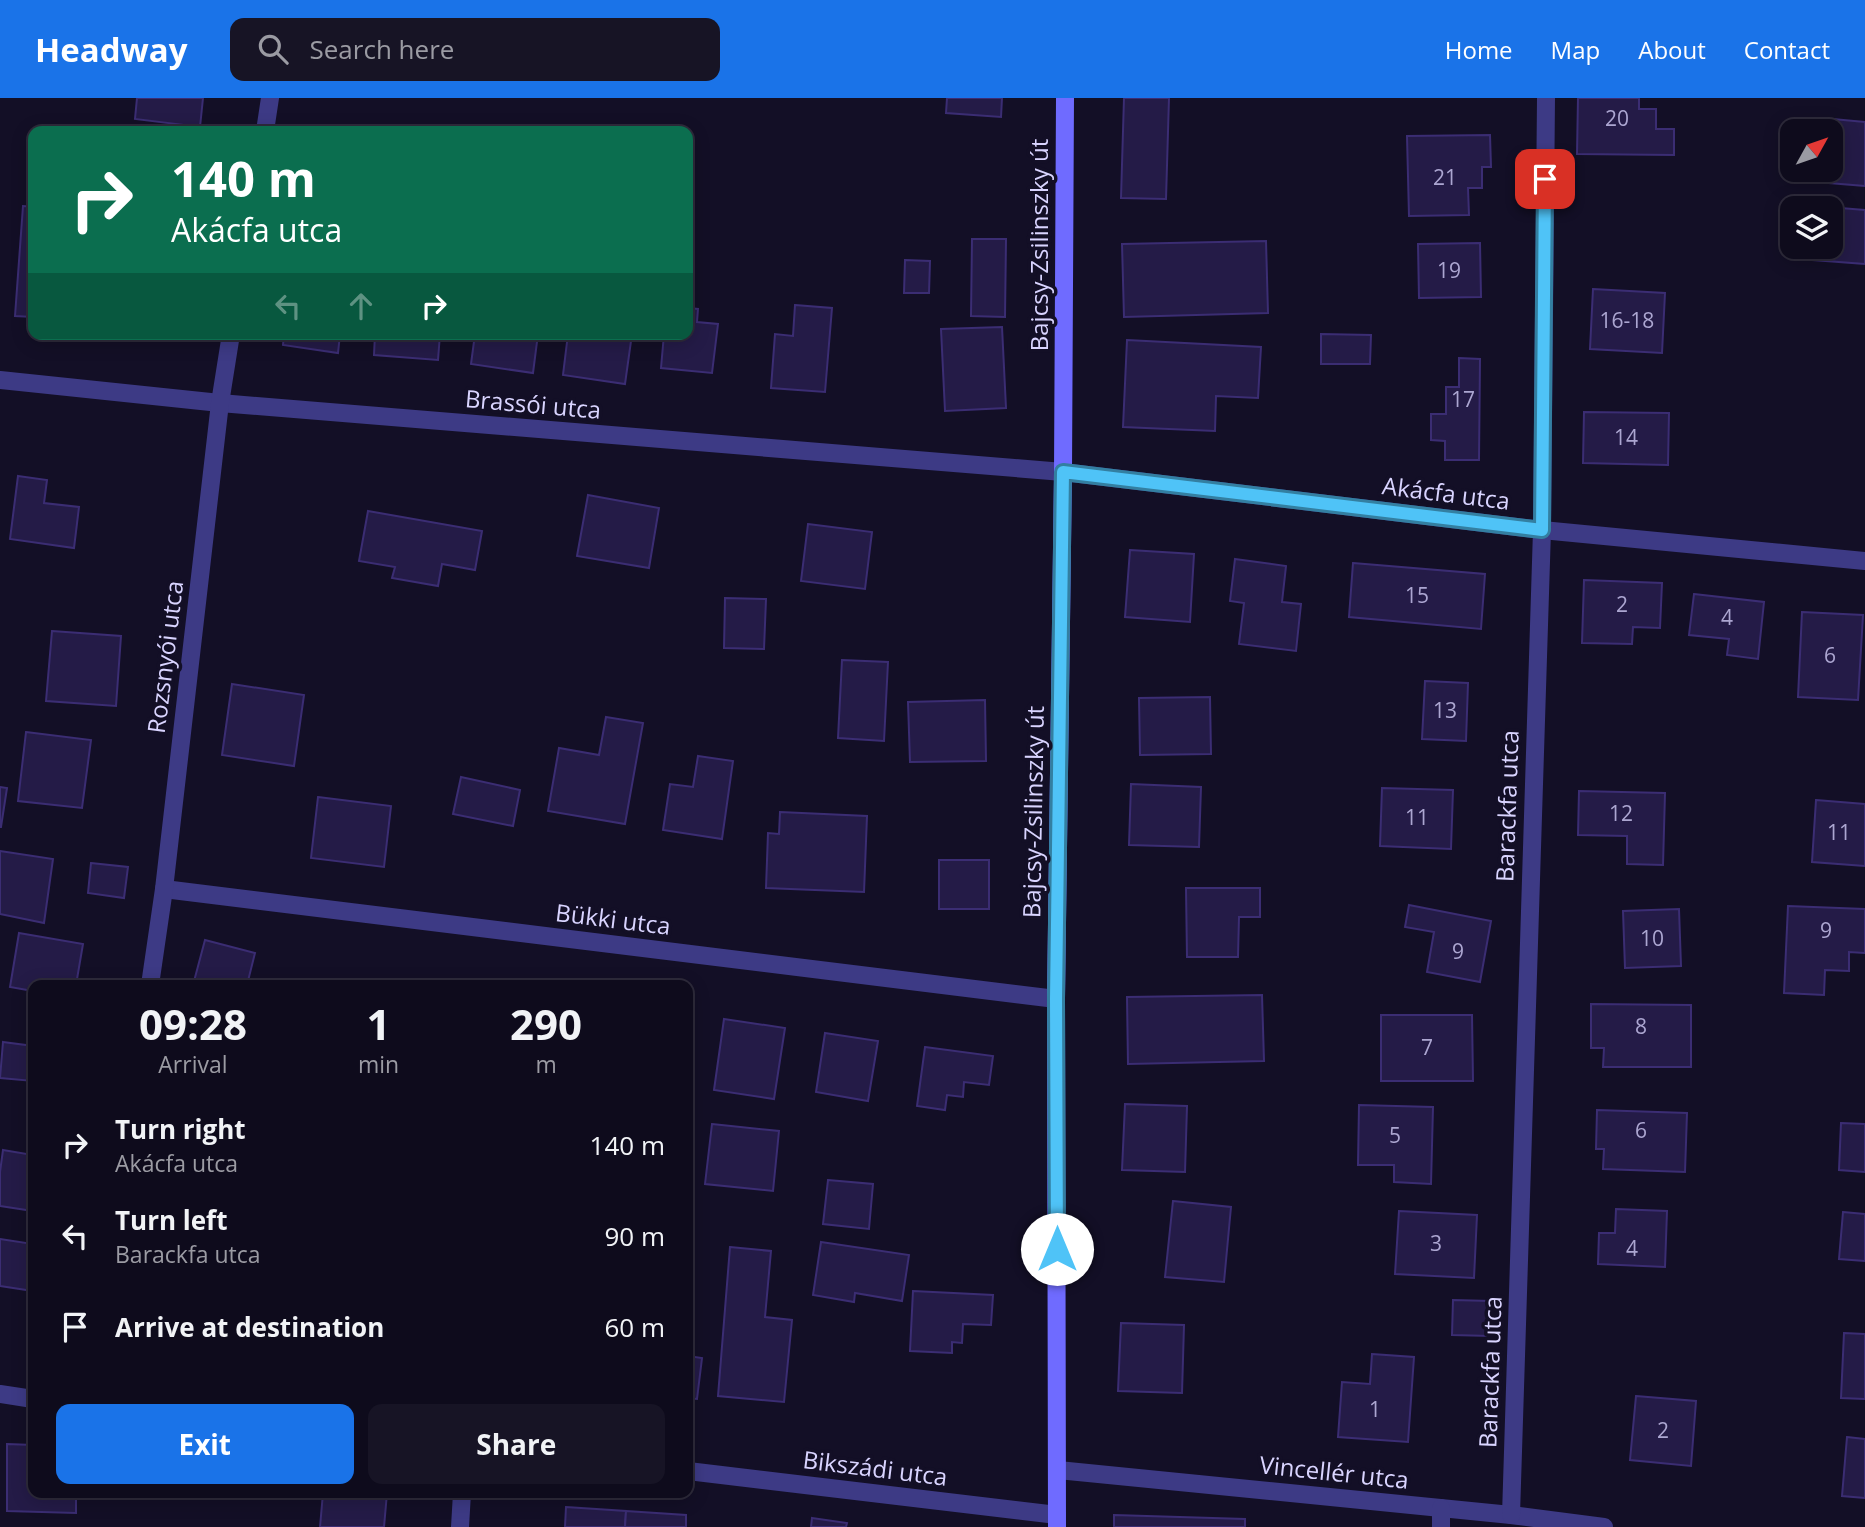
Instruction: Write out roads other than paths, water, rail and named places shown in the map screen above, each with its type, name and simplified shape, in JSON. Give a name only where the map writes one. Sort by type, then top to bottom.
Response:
[{"type":"main road","name":"Bajcsy-Zsilinszky út","points":[[1057,1521],[1056,999],[1065,98]]},
{"type":"street","points":[[266,126],[270,98]]},
{"type":"street","name":"Barackfa utca","points":[[1511,1515],[1542,530],[1546,98]]},
{"type":"street","name":"Rozsnyói utca","points":[[151,980],[164,889],[220,404],[230,340]]},
{"type":"street","name":"Brassói utca","points":[[0,380],[220,404],[1063,472]]},
{"type":"street","name":"Akácfa utca","points":[[1063,472],[1542,530],[1865,561]]},
{"type":"street","name":"Bükki utca","points":[[164,889],[1056,999]]},
{"type":"street","points":[[0,1394],[28,1398]]},
{"type":"street","name":"Vincellér utca","points":[[1058,1471],[1511,1515],[1604,1527]]},
{"type":"street","name":"Bikszádi utca","points":[[693,1472],[1057,1521]]},
{"type":"street","points":[[460,1527],[462,1498]]},
{"type":"street","points":[[1441,1508],[1441,1527]]}]
